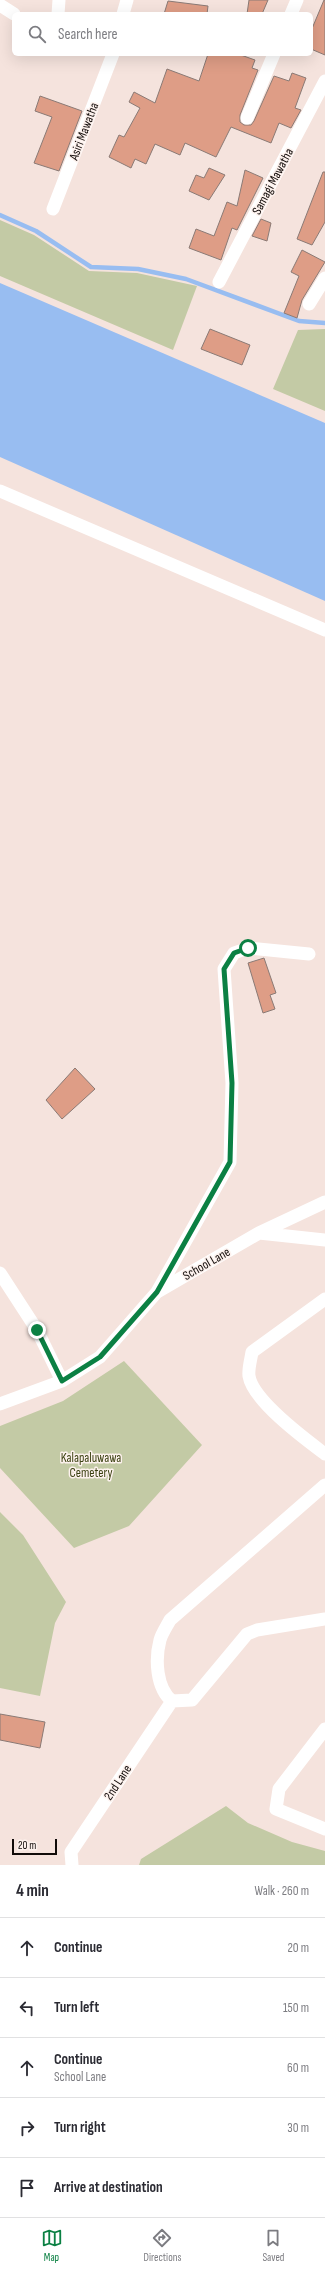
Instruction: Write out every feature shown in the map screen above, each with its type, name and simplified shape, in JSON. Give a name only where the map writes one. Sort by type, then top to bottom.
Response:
[{"type":"street","points":[[58,12],[59,0]]},
{"type":"street","points":[[124,12],[127,0]]},
{"type":"street","points":[[292,12],[297,0]]},
{"type":"street","points":[[0,5],[12,13]]},
{"type":"street","name":"Asiri Mawatha","points":[[53,209],[112,56]]},
{"type":"street","points":[[247,118],[273,56]]},
{"type":"street","name":"Samagi Mawatha","points":[[218,282],[325,81]]},
{"type":"street","points":[[309,304],[325,278]]},
{"type":"street","points":[[0,491],[325,630]]},
{"type":"street","points":[[157,1292],[230,1162],[232,1083],[224,969],[234,953],[248,948],[309,954]]},
{"type":"street","name":"School Lane","points":[[0,1404],[62,1381],[100,1357],[157,1292],[259,1233],[325,1202]]},
{"type":"street","points":[[259,1233],[325,1240]]},
{"type":"street","points":[[0,1273],[37,1330],[62,1381]]},
{"type":"street","points":[[325,1299],[252,1352],[249,1376],[255,1392],[291,1428],[325,1454]]},
{"type":"street","points":[[325,1486],[170,1620],[160,1640],[157,1670],[164,1695],[172,1701],[192,1700],[248,1634],[258,1630],[325,1619]]},
{"type":"street","name":"2nd Lane","points":[[72,1865],[71,1852],[172,1701]]},
{"type":"street","points":[[325,1730],[279,1790],[276,1809],[325,1829]]},
{"type":"green space","points":[[0,220],[34,235],[89,271],[137,273],[197,286],[173,350],[0,276]]},
{"type":"green space","points":[[325,329],[325,411],[273,389],[298,330]]},
{"type":"green space","name":"Kalapaluwawa Cemetery","points":[[124,1361],[202,1445],[129,1526],[74,1548],[0,1468],[0,1426],[63,1401]]},
{"type":"green space","points":[[0,1512],[23,1535],[66,1602],[55,1623],[40,1696],[0,1688]]},
{"type":"green space","points":[[226,1806],[248,1823],[292,1842],[325,1851],[325,1865],[139,1865],[141,1859]]},
{"type":"water","points":[[0,283],[325,423],[325,601],[0,457]]},
{"type":"building","points":[[249,0],[268,0],[263,12],[247,12]]},
{"type":"building","points":[[325,0],[325,55],[313,50],[313,26]]},
{"type":"building","points":[[168,1],[208,6],[207,12],[165,12]]},
{"type":"building","points":[[207,56],[244,56],[255,60],[252,68],[258,70],[240,115],[240,122],[244,125],[251,125],[274,76],[289,81],[292,73],[306,78],[295,108],[301,110],[291,128],[279,123],[271,143],[231,127],[216,157],[185,143],[180,155],[155,144],[146,164],[135,159],[131,168],[109,157],[119,135],[124,137],[140,108],[129,102],[134,92],[155,103],[167,69],[199,81]]},
{"type":"building","points":[[40,96],[82,111],[59,171],[34,163],[52,117],[35,111]]},
{"type":"building","points":[[209,168],[225,175],[209,200],[189,191],[196,175],[204,178]]},
{"type":"building","points":[[245,170],[263,178],[237,230],[232,228],[221,260],[189,248],[196,229],[214,236],[227,202],[237,206]]},
{"type":"building","points":[[323,172],[325,172],[325,222],[312,245],[297,239]]},
{"type":"building","points":[[261,219],[271,223],[267,241],[252,236]]},
{"type":"building","points":[[302,250],[325,262],[302,300],[297,318],[284,313],[299,276],[291,272]]},
{"type":"building","points":[[210,329],[250,345],[242,365],[201,349]]},
{"type":"building","points":[[264,958],[276,993],[270,995],[275,1009],[263,1013],[248,963]]},
{"type":"building","points":[[75,1068],[95,1089],[62,1119],[46,1100]]},
{"type":"building","points":[[0,1714],[45,1722],[40,1748],[0,1740]]},
{"type":"waterway","points":[[0,215],[36,231],[91,267],[138,269],[186,279],[299,321],[325,323]]},
{"type":"route","points":[[37,1330],[62,1381],[100,1357],[157,1292],[230,1162],[232,1083],[224,969],[234,953],[248,948]]}]
